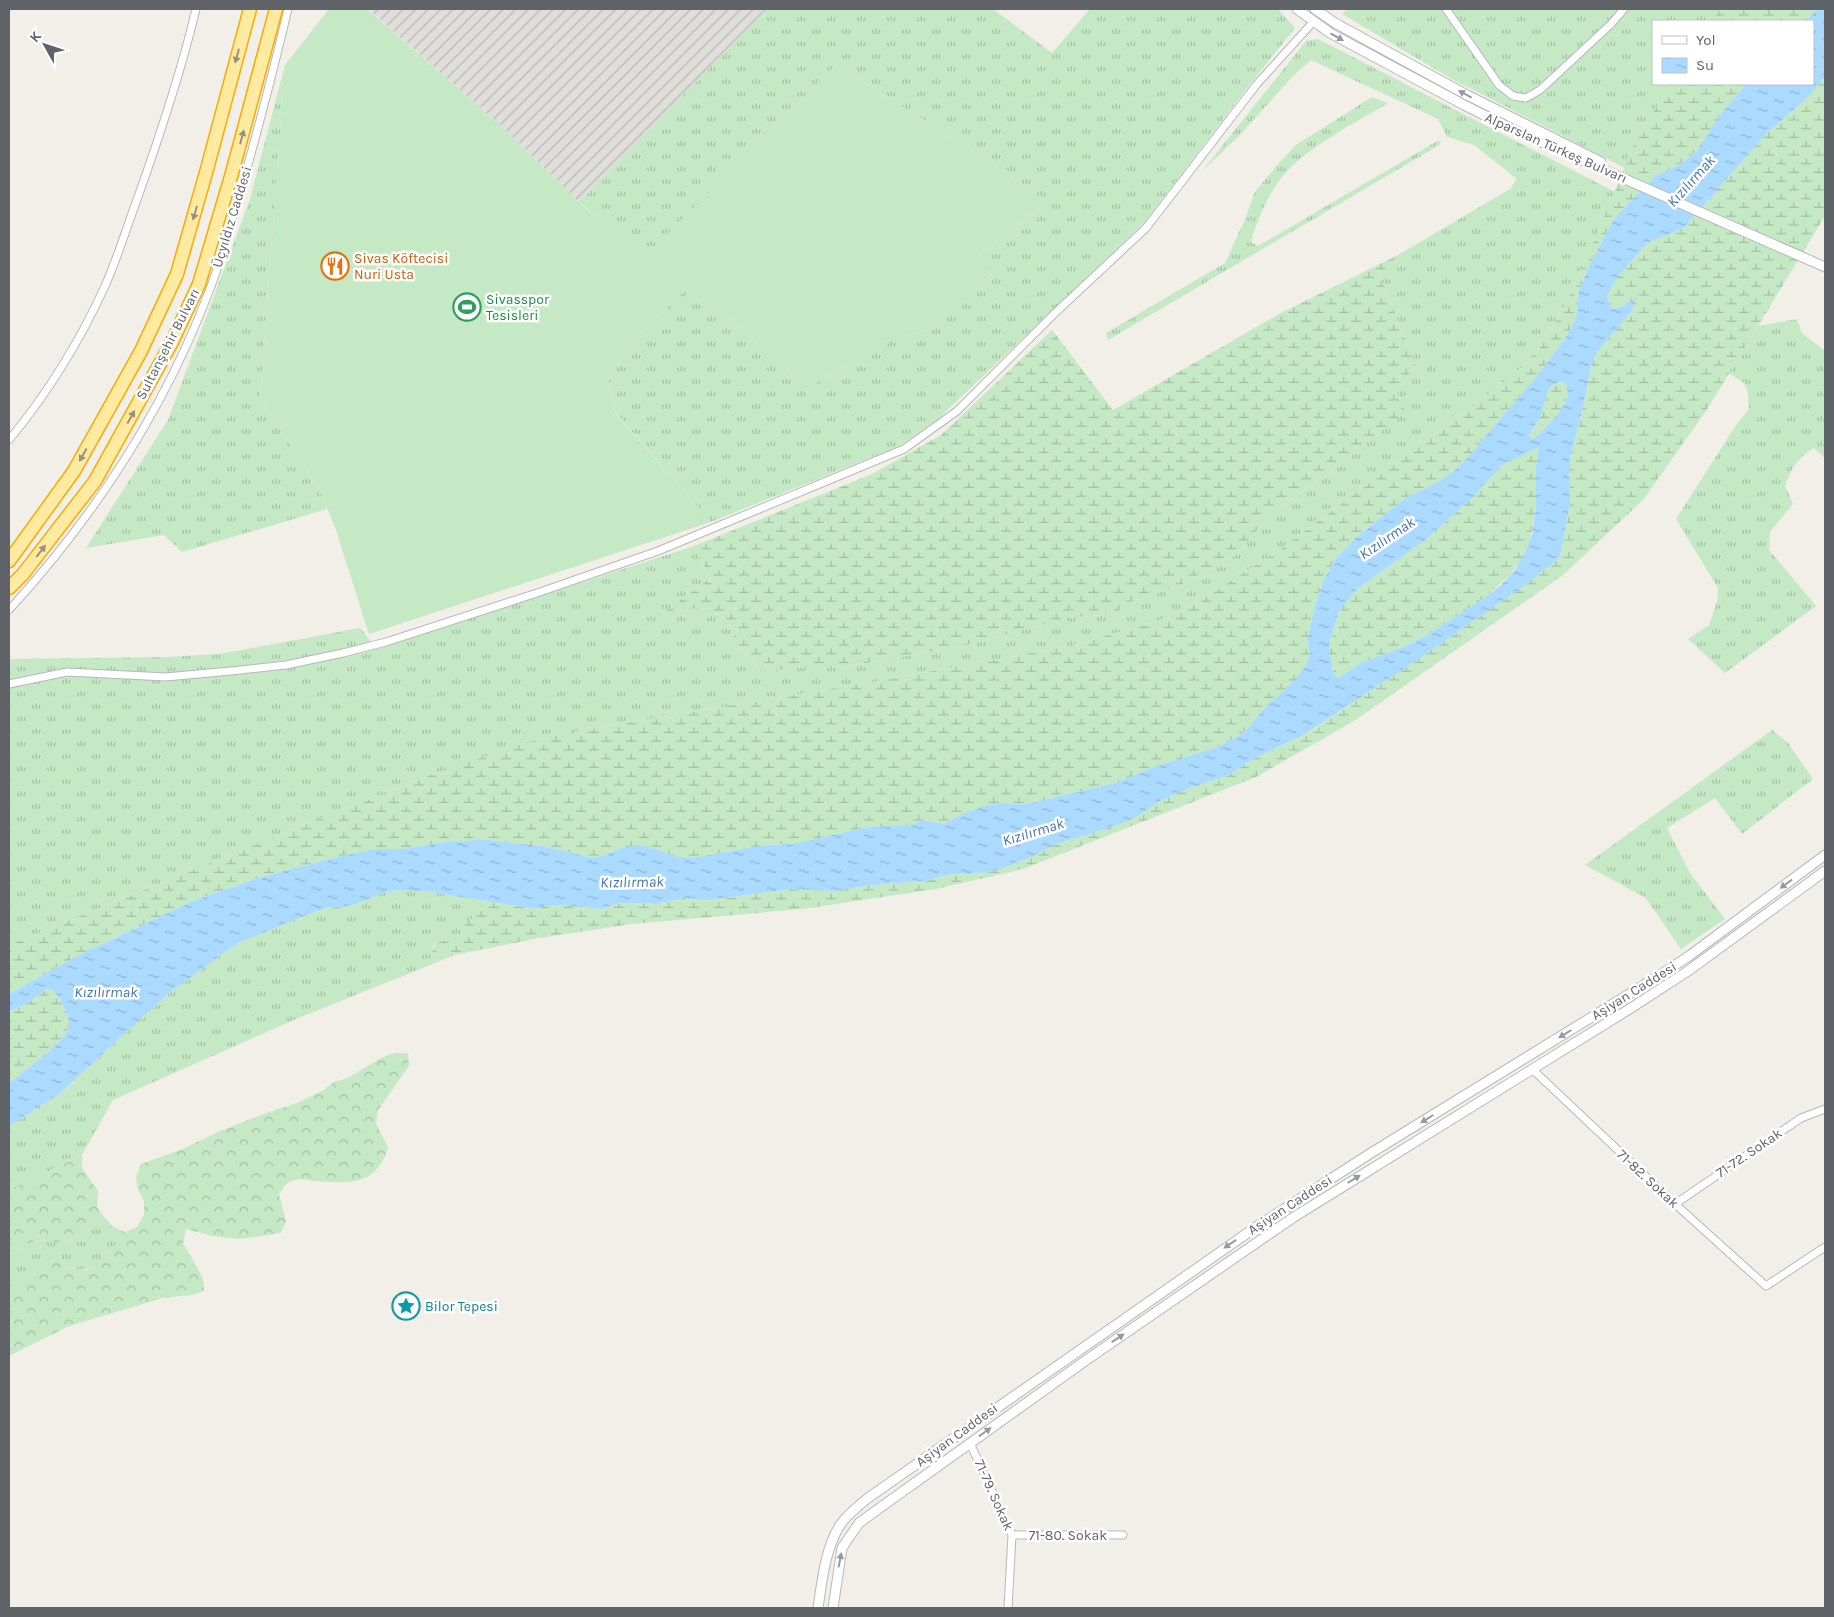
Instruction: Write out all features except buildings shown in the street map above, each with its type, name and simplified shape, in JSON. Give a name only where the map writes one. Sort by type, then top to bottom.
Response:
[{"type":"highway","name":"Sultanşehir Bulvarı","points":[[9,562],[74,471],[141,351],[177,274],[250,9]]},
{"type":"highway","name":"Sultanşehir Bulvarı","points":[[9,588],[23,574],[95,481],[172,342],[199,284],[232,172],[276,9]]},
{"type":"street","points":[[9,440],[32,412],[64,361],[105,285],[160,136],[186,50],[196,9]]},
{"type":"street","name":"Üçyıldız Caddesi","points":[[9,610],[95,505],[136,441],[175,370],[210,288],[238,202],[288,9]]},
{"type":"street","name":"Alparslan Türkeş Bulvarı","points":[[1297,9],[1330,33],[1518,132],[1825,261]]},
{"type":"street","name":"Alparslan Türkeş Bulvarı","points":[[1315,9],[1327,12],[1467,95],[1601,166],[1825,266]]},
{"type":"street","points":[[1446,9],[1499,85],[1513,96],[1526,98],[1540,90],[1611,24],[1624,9]]},
{"type":"street","points":[[9,684],[67,672],[166,677],[241,670],[343,653],[386,642],[658,551],[904,449],[957,411],[1054,314],[1146,228],[1257,84],[1314,21]]},
{"type":"street","name":"Aşiyan Caddesi","points":[[818,1608],[827,1558],[833,1539],[840,1525],[868,1498],[1256,1227],[1348,1166],[1660,975],[1689,956],[1825,855]]},
{"type":"street","name":"Aşiyan Caddesi","points":[[833,1608],[842,1548],[860,1523],[1084,1361],[1294,1217],[1688,971],[1825,871]]},
{"type":"street","name":"71-82. Sokak","points":[[1532,1069],[1675,1204],[1766,1286],[1825,1247]]},
{"type":"street","name":"71-72. Sokak","points":[[1675,1204],[1801,1118],[1825,1109]]},
{"type":"street","name":"71-79. Sokak","points":[[970,1443],[1012,1535],[1008,1608]]},
{"type":"street","name":"71-80. Sokak","points":[[1012,1535],[1123,1535]]},
{"type":"shaded area","points":[[368,9],[767,9],[579,202],[500,125]]},
{"type":"green space","name":"Sivasspor Tesisleri","points":[[329,9],[367,9],[500,125],[586,209],[647,254],[836,65],[967,147],[1048,202],[975,258],[992,277],[925,331],[896,338],[814,384],[788,370],[691,284],[637,338],[608,377],[616,414],[711,522],[369,634],[335,527],[320,491],[260,398],[285,65]]},
{"type":"green space","points":[[767,9],[993,9],[1052,53],[1090,9],[1278,9],[1295,28],[1144,223],[938,419],[899,446],[711,522],[616,413],[608,377],[637,338],[691,284],[788,370],[814,384],[896,338],[925,331],[992,276],[975,258],[1048,202],[967,147],[836,65],[648,255],[605,224],[579,202]]},
{"type":"green space","points":[[1348,9],[1720,9],[1712,20],[1652,20],[1652,85],[1669,85],[1635,142],[1625,168],[1452,79],[1342,14]]},
{"type":"green space","points":[[1720,9],[1818,9],[1806,20],[1712,20]]},
{"type":"green space","points":[[1318,39],[1615,192],[1560,315],[1533,358],[1488,395],[1282,548],[1192,606],[1158,621],[1069,646],[884,680],[578,731],[428,776],[9,945],[9,659],[166,657],[220,654],[360,628],[377,649],[694,546],[710,578],[662,614],[671,619],[694,608],[712,609],[729,624],[739,647],[745,650],[764,676],[789,667],[837,668],[959,647],[1067,618],[1115,614],[1127,603],[1180,585],[1236,555],[1271,514],[1338,466],[1404,405],[1396,391],[1416,366],[1380,275],[1398,255],[1510,189],[1517,179],[1474,145],[1447,137],[1438,119],[1311,60],[1292,77],[1239,136],[1203,170],[1306,41]]},
{"type":"green space","points":[[285,65],[260,398],[320,491],[327,509],[182,552],[164,535],[86,548],[168,420],[250,199]]},
{"type":"green space","points":[[1825,77],[1825,216],[1708,408],[1643,500],[1563,575],[1354,721],[1256,777],[1023,869],[936,889],[803,909],[631,924],[534,939],[455,955],[432,954],[435,945],[441,941],[458,940],[462,935],[464,926],[486,901],[535,909],[548,905],[561,905],[602,909],[615,904],[657,904],[684,898],[712,900],[791,889],[834,891],[873,885],[925,881],[952,874],[992,871],[1031,857],[1057,844],[1124,823],[1162,800],[1187,789],[1229,775],[1253,759],[1303,736],[1527,584],[1560,557],[1570,503],[1569,462],[1591,367],[1597,352],[1632,311],[1635,298],[1624,306],[1612,309],[1607,297],[1612,285],[1647,243],[1684,228],[1766,134],[1806,99]]},
{"type":"green space","points":[[1669,85],[1745,85],[1720,115],[1696,152],[1679,165],[1654,177],[1614,219],[1590,264],[1579,291],[1576,318],[1566,337],[1541,371],[1469,456],[1455,470],[1438,482],[1407,497],[1390,510],[1354,539],[1334,561],[1317,599],[1307,640],[1310,654],[1306,666],[1288,687],[1268,704],[1249,727],[1220,746],[1154,767],[1115,783],[1027,804],[999,803],[987,805],[967,812],[943,824],[923,820],[911,825],[868,827],[793,844],[766,845],[692,858],[679,857],[652,848],[625,847],[592,858],[548,847],[481,839],[445,842],[404,849],[377,849],[337,857],[258,878],[193,901],[79,955],[9,994],[9,945],[428,776],[518,745],[578,731],[884,680],[1069,646],[1158,621],[1192,606],[1282,548],[1488,395],[1533,358],[1560,315],[1593,244],[1635,142]]},
{"type":"green space","points":[[1372,97],[1388,103],[1310,151],[1282,177],[1265,204],[1251,242],[1258,246],[1439,140],[1441,144],[1108,340],[1106,333],[1225,263],[1244,222],[1255,192],[1279,163],[1296,145]]},
{"type":"green space","points":[[1398,255],[1380,275],[1416,366],[1396,391],[1404,405],[1404,412],[1338,466],[1271,514],[1236,555],[1180,585],[1127,603],[1115,614],[1067,618],[959,647],[837,668],[789,667],[764,676],[745,650],[739,647],[729,624],[712,609],[694,608],[671,619],[662,614],[710,578],[694,546],[872,474],[941,435],[1052,330],[1113,410],[1279,314]]},
{"type":"green space","points":[[1797,319],[1802,333],[1825,351],[1825,458],[1814,448],[1803,455],[1792,469],[1785,486],[1793,504],[1770,532],[1769,550],[1816,606],[1725,673],[1688,639],[1709,625],[1717,602],[1718,588],[1676,519],[1736,425],[1749,409],[1748,393],[1744,383],[1729,373],[1758,326]]},
{"type":"green space","points":[[1561,381],[1566,384],[1567,392],[1562,408],[1533,439],[1527,436],[1536,426],[1549,388]]},
{"type":"green space","points":[[1540,446],[1536,467],[1536,507],[1530,541],[1522,559],[1510,575],[1484,598],[1427,635],[1406,646],[1360,663],[1339,678],[1333,675],[1329,656],[1330,641],[1339,611],[1357,589],[1424,541],[1472,498],[1502,465]]},
{"type":"green space","points":[[1772,730],[1788,743],[1813,779],[1742,834],[1715,798],[1667,828],[1690,873],[1725,919],[1681,949],[1646,898],[1585,865]]},
{"type":"green space","points":[[398,890],[424,891],[486,901],[464,926],[462,935],[458,940],[438,942],[433,946],[432,954],[455,955],[296,1019],[113,1100],[82,1155],[9,1190],[9,1126],[58,1095],[168,994],[239,943],[330,907],[344,907]]},
{"type":"green space","points":[[47,989],[55,992],[58,996],[67,1015],[69,1027],[52,1048],[9,1083],[9,1011],[29,1002]]},
{"type":"green space","points":[[394,1053],[408,1053],[409,1066],[378,1110],[376,1124],[388,1147],[383,1160],[369,1176],[349,1182],[298,1179],[291,1181],[283,1188],[279,1195],[286,1221],[281,1233],[240,1239],[213,1236],[186,1229],[183,1243],[203,1278],[204,1291],[191,1295],[163,1298],[69,1326],[9,1356],[9,1291],[50,1264],[63,1261],[73,1269],[86,1270],[108,1253],[125,1232],[137,1227],[144,1215],[144,1201],[138,1190],[136,1177],[141,1164],[183,1149],[220,1131],[297,1103],[324,1090],[334,1082],[348,1078],[381,1058]]},
{"type":"green space","points":[[82,1155],[82,1168],[98,1191],[97,1207],[105,1218],[75,1239],[61,1243],[41,1240],[26,1244],[9,1256],[9,1190]]},
{"type":"green space","points":[[105,1218],[114,1227],[125,1232],[116,1244],[95,1264],[80,1270],[63,1261],[51,1264],[9,1291],[9,1256],[26,1244],[41,1240],[61,1243],[75,1239]]},
{"type":"water","name":"Kızılırmak","points":[[1818,9],[1825,9],[1825,77],[1806,99],[1766,134],[1684,228],[1647,243],[1612,285],[1607,297],[1612,309],[1624,306],[1636,297],[1632,311],[1597,352],[1591,367],[1569,462],[1570,503],[1560,557],[1527,584],[1302,736],[1253,759],[1229,775],[1187,789],[1162,800],[1124,823],[1057,844],[1031,857],[992,872],[952,874],[925,881],[873,885],[834,891],[791,889],[711,900],[684,898],[657,904],[615,904],[602,909],[548,905],[535,909],[424,891],[398,890],[344,907],[330,907],[239,943],[228,950],[168,994],[58,1095],[9,1126],[9,1083],[60,1040],[66,1033],[69,1024],[63,1006],[53,991],[47,989],[29,1002],[9,1011],[9,994],[79,955],[193,901],[258,878],[337,857],[377,849],[404,849],[445,842],[480,839],[548,847],[592,858],[625,847],[639,845],[679,857],[692,858],[766,845],[793,844],[868,827],[911,825],[923,820],[943,824],[967,812],[987,805],[999,803],[1027,804],[1115,783],[1154,767],[1220,746],[1238,736],[1249,727],[1268,704],[1288,687],[1306,666],[1310,654],[1307,640],[1317,599],[1334,561],[1354,539],[1407,497],[1438,482],[1455,470],[1469,456],[1541,371],[1566,337],[1576,318],[1579,291],[1590,264],[1614,219],[1654,177],[1679,165],[1696,152],[1720,115],[1745,85],[1814,85],[1814,20],[1806,20]],"holes":[[[1561,381],[1566,384],[1567,394],[1562,408],[1533,439],[1528,436],[1539,420],[1549,388]],[[1539,447],[1536,467],[1536,507],[1532,534],[1525,553],[1515,570],[1501,585],[1427,635],[1406,646],[1360,663],[1339,678],[1333,675],[1332,662],[1329,656],[1330,641],[1339,611],[1357,589],[1424,541],[1472,498],[1502,465]]]},
{"type":"place","name":"Sivas Köftecisi Nuri Usta","points":[[335,266]]},
{"type":"place","name":"Sivasspor Tesisleri","points":[[467,307]]},
{"type":"place","name":"Bilor Tepesi","points":[[406,1306]]}]
